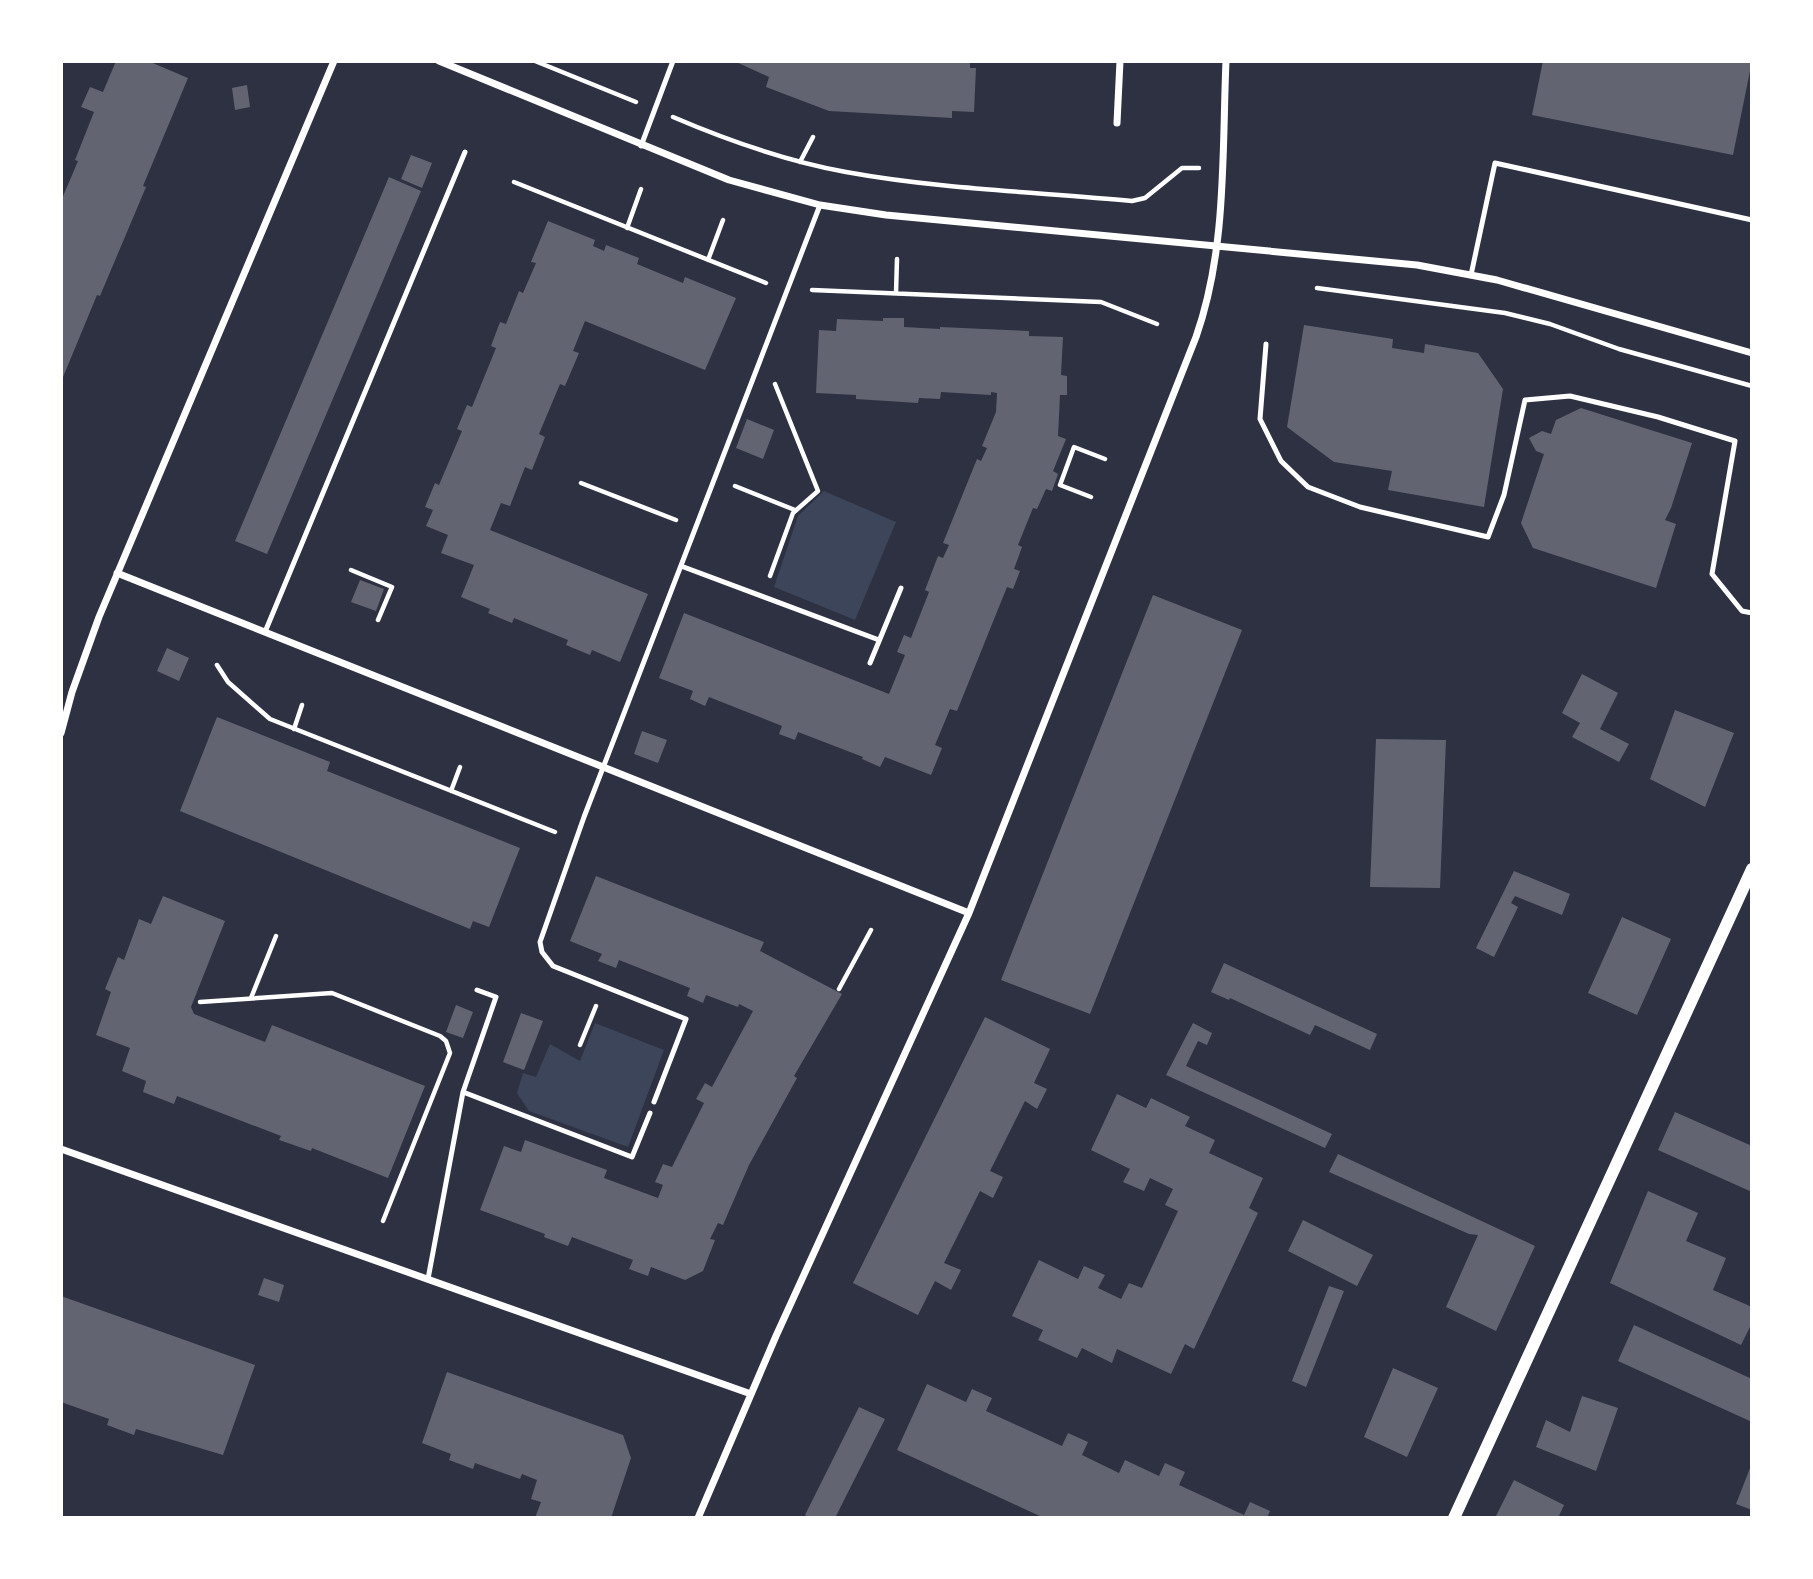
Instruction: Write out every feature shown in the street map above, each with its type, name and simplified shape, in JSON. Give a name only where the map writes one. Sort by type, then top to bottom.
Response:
[{"type":"street","points":[[61,733],[72,692],[99,617],[334,61]]},
{"type":"street","points":[[439,61],[729,180],[820,205],[886,215],[1405,264],[1497,280],[1752,353]]},
{"type":"street","points":[[1117,123],[1120,61]]},
{"type":"street","points":[[698,1518],[751,1394],[969,913],[1196,337],[1206,308],[1218,247],[1226,61]]},
{"type":"street","points":[[117,573],[969,913]]},
{"type":"street","points":[[1454,1518],[1752,869]]},
{"type":"street","points":[[61,1149],[751,1394]]},
{"type":"lane","points":[[641,146],[673,61]]},
{"type":"lane","points":[[265,632],[466,152]]},
{"type":"lane","points":[[1471,275],[1495,163],[1752,220]]},
{"type":"lane","points":[[654,1102],[687,1019],[553,966],[542,952],[540,942],[604,767],[820,205]]},
{"type":"lane","points":[[1266,344],[1260,419],[1281,461],[1308,487],[1360,507],[1488,537],[1503,495],[1525,400],[1570,396],[1735,441],[1712,574],[1742,611],[1752,613]]},
{"type":"lane","points":[[681,566],[880,640]]},
{"type":"lane","points":[[870,663],[901,588]]},
{"type":"lane","points":[[428,1279],[463,1092],[496,997],[477,990]]},
{"type":"lane","points":[[463,1092],[632,1157],[650,1114]]},
{"type":"path","points":[[537,62],[739,143],[800,162],[897,180],[1132,201],[1145,198],[1182,167],[1204,168]]},
{"type":"path","points":[[800,162],[813,137]]},
{"type":"path","points":[[514,182],[708,260],[788,288],[1101,302],[1157,324]]},
{"type":"path","points":[[627,228],[641,189]]},
{"type":"path","points":[[708,260],[723,219]]},
{"type":"path","points":[[896,293],[897,259]]},
{"type":"path","points":[[1317,288],[1505,313],[1550,324],[1631,353],[1752,386]]},
{"type":"path","points":[[762,355],[818,491],[796,511],[763,596]]},
{"type":"path","points":[[1091,496],[1060,485],[1074,447],[1105,458]]},
{"type":"path","points":[[715,478],[796,511]]},
{"type":"path","points":[[581,483],[696,528]]},
{"type":"path","points":[[351,570],[391,587],[377,620]]},
{"type":"path","points":[[217,665],[228,682],[270,719],[561,835]]},
{"type":"path","points":[[294,729],[302,705]]},
{"type":"path","points":[[451,791],[460,767]]},
{"type":"path","points":[[839,989],[871,930]]},
{"type":"path","points":[[251,998],[276,936]]},
{"type":"path","points":[[580,1045],[604,986]]},
{"type":"path","points":[[200,1002],[332,993],[440,1036],[446,1041],[450,1053],[383,1221]]},
{"type":"shaded area","points":[[824,491],[896,522],[855,620],[774,587],[798,516]]},
{"type":"shaded area","points":[[595,1023],[664,1050],[628,1147],[529,1111],[517,1093],[523,1073],[536,1077],[550,1044],[580,1061]]},
{"type":"building","points":[[116,61],[148,61],[188,78],[143,186],[146,187],[61,382],[61,201],[94,112],[81,107],[90,87],[103,92]]},
{"type":"building","points":[[734,61],[970,61],[970,68],[976,68],[974,112],[952,111],[952,118],[829,111],[766,87],[769,77]]},
{"type":"building","points":[[1543,61],[1752,61],[1733,155],[1532,115]]},
{"type":"building","points":[[247,85],[250,107],[235,110],[232,88]]},
{"type":"building","points":[[411,155],[432,163],[422,188],[401,179]]},
{"type":"building","points":[[389,177],[421,191],[267,554],[235,541]]},
{"type":"building","points":[[548,221],[595,240],[593,246],[604,251],[606,245],[639,258],[637,264],[683,283],[685,277],[736,298],[705,370],[585,321],[573,351],[579,353],[565,386],[560,384],[539,434],[545,437],[532,470],[525,467],[510,506],[501,503],[490,530],[648,594],[620,662],[592,650],[590,655],[566,645],[568,640],[514,618],[512,623],[488,613],[490,609],[461,597],[474,565],[441,553],[448,535],[426,526],[433,510],[425,507],[435,483],[439,485],[462,431],[457,429],[467,405],[472,407],[496,348],[491,346],[500,322],[506,324],[519,291],[523,293],[536,263],[531,262]]},
{"type":"building","points":[[883,318],[904,318],[904,327],[1029,331],[1029,336],[1063,337],[1061,375],[1067,376],[1067,395],[1060,395],[1058,436],[1066,439],[1053,471],[1058,474],[1052,491],[1046,489],[1037,509],[1033,508],[1018,545],[1022,547],[1014,569],[1020,571],[1013,589],[1007,587],[957,711],[950,709],[935,745],[942,748],[931,775],[885,757],[880,767],[862,759],[863,757],[798,732],[795,740],[779,734],[782,726],[709,697],[705,706],[690,699],[693,691],[659,678],[684,613],[889,694],[905,655],[897,652],[904,635],[911,638],[929,592],[925,590],[938,556],[943,558],[949,545],[943,543],[977,459],[981,461],[987,448],[982,446],[996,412],[997,393],[991,392],[991,395],[941,392],[940,399],[919,398],[918,403],[816,393],[819,330],[836,331],[837,319],[883,321]]},
{"type":"building","points":[[1304,325],[1393,339],[1392,348],[1424,353],[1425,344],[1478,353],[1503,389],[1484,507],[1388,490],[1392,471],[1334,462],[1287,427]]},
{"type":"building","points":[[1581,408],[1692,443],[1665,520],[1676,524],[1656,588],[1533,548],[1521,523],[1544,454],[1536,451],[1529,438],[1542,431],[1551,434],[1556,420]]},
{"type":"building","points":[[747,419],[774,430],[763,459],[736,448]]},
{"type":"building","points":[[360,580],[384,589],[376,611],[351,602]]},
{"type":"building","points":[[1153,595],[1242,630],[1090,1014],[1001,980]]},
{"type":"building","points":[[167,648],[189,658],[179,681],[157,671]]},
{"type":"building","points":[[1582,674],[1618,693],[1600,729],[1629,744],[1619,762],[1572,737],[1580,723],[1562,713]]},
{"type":"building","points":[[1675,710],[1734,733],[1705,807],[1650,779]]},
{"type":"building","points":[[217,717],[330,762],[327,771],[520,848],[489,927],[473,921],[470,929],[180,811]]},
{"type":"building","points":[[642,731],[667,740],[658,763],[634,754]]},
{"type":"building","points":[[1376,739],[1446,740],[1440,888],[1370,887]]},
{"type":"building","points":[[1514,871],[1570,894],[1562,915],[1515,896],[1511,903],[1518,907],[1494,957],[1476,948]]},
{"type":"building","points":[[596,876],[764,942],[760,951],[842,994],[794,1076],[797,1078],[749,1165],[723,1225],[718,1223],[710,1239],[715,1240],[703,1271],[685,1280],[651,1267],[648,1276],[629,1269],[633,1260],[572,1237],[568,1246],[544,1237],[545,1234],[480,1210],[504,1146],[521,1152],[525,1140],[607,1170],[604,1178],[658,1198],[663,1185],[655,1182],[663,1164],[672,1167],[704,1103],[696,1099],[705,1083],[712,1087],[753,1011],[739,1004],[738,1007],[706,995],[703,1003],[687,996],[690,988],[619,960],[616,968],[598,961],[602,954],[570,941]]},
{"type":"building","points":[[163,896],[225,921],[191,1007],[194,1014],[265,1042],[272,1025],[425,1086],[388,1178],[312,1148],[311,1151],[279,1140],[281,1136],[177,1096],[174,1104],[143,1092],[146,1081],[122,1071],[130,1048],[96,1035],[111,992],[105,989],[118,957],[124,960],[139,919],[151,924]]},
{"type":"building","points":[[1622,917],[1671,939],[1637,1015],[1588,993]]},
{"type":"building","points":[[1224,963],[1377,1034],[1370,1050],[1315,1025],[1310,1035],[1211,992]]},
{"type":"building","points":[[456,1005],[473,1012],[463,1038],[446,1032]]},
{"type":"building","points":[[521,1013],[543,1021],[524,1070],[503,1062]]},
{"type":"building","points":[[985,1017],[1050,1049],[1034,1083],[1047,1089],[1037,1109],[1025,1101],[990,1171],[1003,1177],[993,1198],[980,1191],[944,1263],[961,1270],[951,1290],[935,1281],[918,1315],[853,1283]]},
{"type":"building","points":[[1193,1023],[1212,1033],[1207,1045],[1198,1041],[1186,1066],[1332,1134],[1325,1148],[1166,1075]]},
{"type":"building","points":[[1117,1094],[1146,1108],[1151,1098],[1190,1117],[1185,1126],[1215,1140],[1209,1153],[1263,1178],[1249,1208],[1258,1213],[1194,1349],[1185,1344],[1171,1374],[1117,1349],[1112,1363],[1082,1348],[1077,1358],[1038,1340],[1043,1330],[1012,1316],[1039,1260],[1078,1279],[1084,1266],[1105,1275],[1098,1288],[1121,1299],[1129,1283],[1142,1288],[1178,1211],[1165,1205],[1173,1189],[1150,1178],[1144,1191],[1123,1182],[1130,1169],[1091,1150]]},
{"type":"building","points":[[1675,1112],[1752,1146],[1752,1192],[1658,1150]]},
{"type":"building","points":[[1338,1154],[1535,1246],[1496,1331],[1446,1307],[1478,1235],[1469,1234],[1329,1172]]},
{"type":"building","points":[[1648,1191],[1698,1213],[1686,1241],[1726,1258],[1713,1290],[1752,1307],[1752,1323],[1741,1345],[1610,1283]]},
{"type":"building","points":[[1303,1220],[1373,1255],[1357,1286],[1288,1251]]},
{"type":"building","points":[[264,1278],[284,1285],[279,1302],[258,1295]]},
{"type":"building","points":[[1329,1286],[1344,1291],[1306,1387],[1292,1381]]},
{"type":"building","points":[[61,1296],[255,1365],[223,1455],[136,1429],[134,1435],[107,1425],[109,1419],[61,1402]]},
{"type":"building","points":[[1634,1325],[1752,1379],[1752,1422],[1618,1361]]},
{"type":"building","points":[[1393,1368],[1438,1388],[1407,1457],[1364,1437]]},
{"type":"building","points":[[447,1372],[623,1435],[631,1458],[611,1518],[535,1518],[541,1502],[531,1499],[537,1480],[522,1474],[520,1479],[475,1463],[473,1469],[449,1460],[451,1454],[422,1443]]},
{"type":"building","points":[[927,1384],[966,1402],[972,1389],[992,1398],[986,1411],[1062,1446],[1068,1433],[1088,1442],[1082,1455],[1119,1473],[1125,1460],[1159,1476],[1165,1463],[1185,1472],[1179,1485],[1244,1515],[1250,1502],[1270,1511],[1267,1518],[1044,1518],[897,1450]]},
{"type":"building","points":[[1582,1396],[1618,1408],[1596,1471],[1536,1447],[1546,1420],[1570,1432]]},
{"type":"building","points":[[859,1407],[885,1419],[835,1518],[809,1518],[805,1515]]},
{"type":"building","points":[[1752,1463],[1752,1510],[1736,1504]]},
{"type":"building","points":[[1514,1480],[1564,1505],[1558,1518],[1495,1518]]}]
